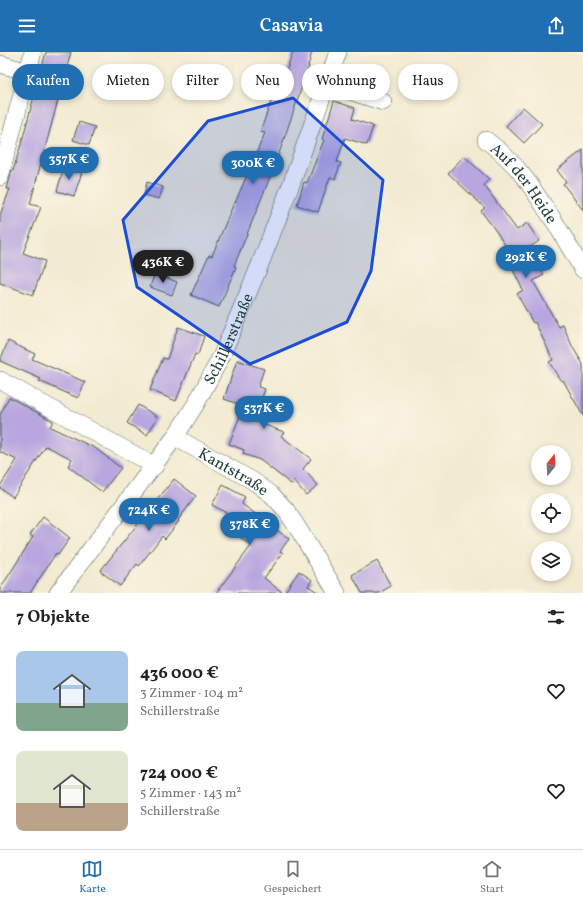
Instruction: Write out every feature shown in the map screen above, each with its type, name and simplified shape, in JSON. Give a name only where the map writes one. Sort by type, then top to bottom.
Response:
[{"type":"street","points":[[30,64],[33,52]]},
{"type":"street","name":"Schillerstraße","points":[[334,64],[338,52]]},
{"type":"street","points":[[0,64],[12,67]]},
{"type":"street","points":[[0,177],[21,100]]},
{"type":"street","name":"Schillerstraße","points":[[58,593],[155,466],[176,437],[197,402],[221,357],[239,317],[292,182],[322,100]]},
{"type":"street","points":[[377,100],[383,102]]},
{"type":"street","name":"Auf der Heide","points":[[486,140],[502,152],[528,182],[556,224],[583,270]]},
{"type":"street","points":[[0,380],[155,466]]},
{"type":"street","name":"Kantstraße","points":[[176,437],[253,481],[271,494],[286,510],[336,593]]},
{"type":"highlighted area","points":[[293,98],[383,180],[371,271],[347,322],[250,364],[137,287],[123,220],[208,121]]},
{"type":"building","points":[[46,52],[71,52],[68,64],[43,64]]},
{"type":"building","points":[[293,52],[312,52],[309,64],[302,64],[302,86],[275,165],[219,307],[191,295],[209,255],[212,256],[265,133],[260,132],[272,100],[294,100],[294,64],[289,64]]},
{"type":"building","points":[[33,100],[58,100],[30,204],[41,207],[23,253],[45,261],[33,295],[0,283],[0,215],[10,189],[7,189]]},
{"type":"building","points":[[334,101],[355,108],[352,119],[373,126],[367,145],[345,138],[337,162],[341,163],[335,179],[330,177],[318,212],[297,205],[304,182],[307,183],[324,140],[322,139]]},
{"type":"building","points":[[523,107],[542,124],[524,143],[506,126]]},
{"type":"building","points":[[79,122],[95,127],[89,145],[73,140]]},
{"type":"building","points":[[583,150],[583,210],[563,184],[566,182],[557,170]]},
{"type":"building","points":[[464,156],[489,179],[484,185],[517,230],[527,223],[539,241],[530,247],[544,275],[533,281],[559,327],[563,325],[573,348],[583,364],[583,416],[563,380],[561,381],[549,362],[553,360],[535,322],[533,323],[517,294],[523,290],[513,270],[519,268],[498,234],[481,211],[485,208],[448,173]]},
{"type":"building","points":[[64,167],[82,172],[74,196],[57,191]]},
{"type":"building","points":[[147,182],[163,187],[159,199],[144,195]]},
{"type":"building","points":[[155,273],[177,282],[172,295],[150,287]]},
{"type":"building","points":[[178,327],[204,336],[198,355],[195,354],[176,401],[150,390],[163,358],[167,359]]},
{"type":"building","points":[[8,341],[35,354],[32,359],[85,382],[78,398],[39,381],[41,379],[0,361]]},
{"type":"building","points":[[237,360],[264,369],[258,387],[265,389],[254,421],[284,432],[281,436],[311,459],[303,469],[318,485],[306,495],[294,481],[291,484],[260,460],[243,454],[244,450],[229,444],[244,406],[224,399]]},
{"type":"building","points":[[9,397],[53,421],[50,427],[95,448],[121,468],[102,492],[68,466],[72,459],[46,446],[13,497],[0,488],[17,460],[0,452],[0,415]]},
{"type":"building","points":[[138,405],[158,417],[147,435],[127,423]]},
{"type":"building","points":[[174,479],[196,496],[165,539],[162,536],[139,566],[137,564],[120,586],[100,571]]},
{"type":"building","points":[[223,485],[245,497],[242,504],[289,539],[280,551],[283,553],[264,578],[283,593],[216,593],[251,546],[224,525],[231,515],[212,505]]},
{"type":"building","points":[[43,517],[70,538],[58,555],[56,553],[30,593],[0,593],[0,589],[33,537],[30,535]]},
{"type":"building","points":[[377,561],[391,586],[379,593],[362,593],[352,575]]},
{"type":"building","points":[[299,571],[312,580],[308,586],[319,593],[284,593]]}]
